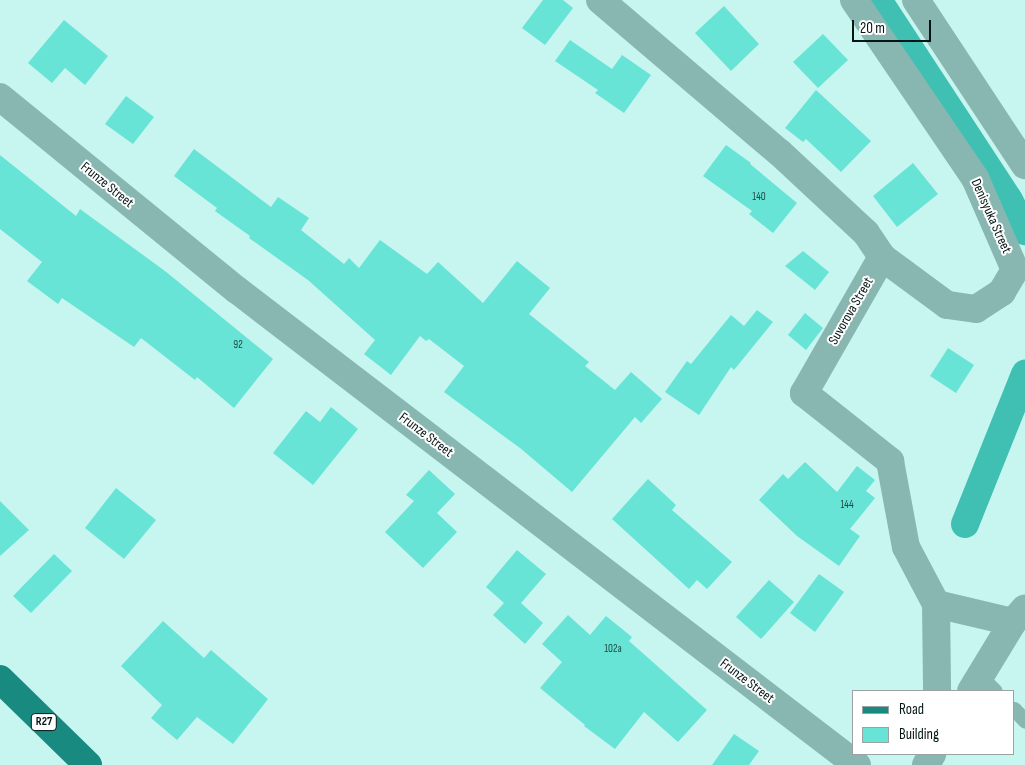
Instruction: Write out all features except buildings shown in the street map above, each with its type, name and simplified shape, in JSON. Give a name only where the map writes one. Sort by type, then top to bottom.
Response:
[{"type":"main road","name":"R27","points":[[0,679],[88,765]]},
{"type":"street","points":[[600,0],[780,153],[866,233],[882,257]]},
{"type":"street","name":"Denisyuka Street","points":[[854,0],[975,178],[1015,270],[1002,292],[976,309],[946,306],[882,257]]},
{"type":"street","points":[[916,0],[1025,165]]},
{"type":"street","name":"Frunze Street","points":[[0,97],[237,290],[857,765]]},
{"type":"street","name":"Suvorova Street","points":[[882,257],[804,393],[890,461],[906,547],[936,604],[937,690]]},
{"type":"street","points":[[936,604],[1019,615],[982,686]]},
{"type":"lane","points":[[1015,711],[1025,720]]},
{"type":"waterway","points":[[878,0],[1009,200],[1025,231]]},
{"type":"waterway","points":[[965,524],[1025,374]]}]
